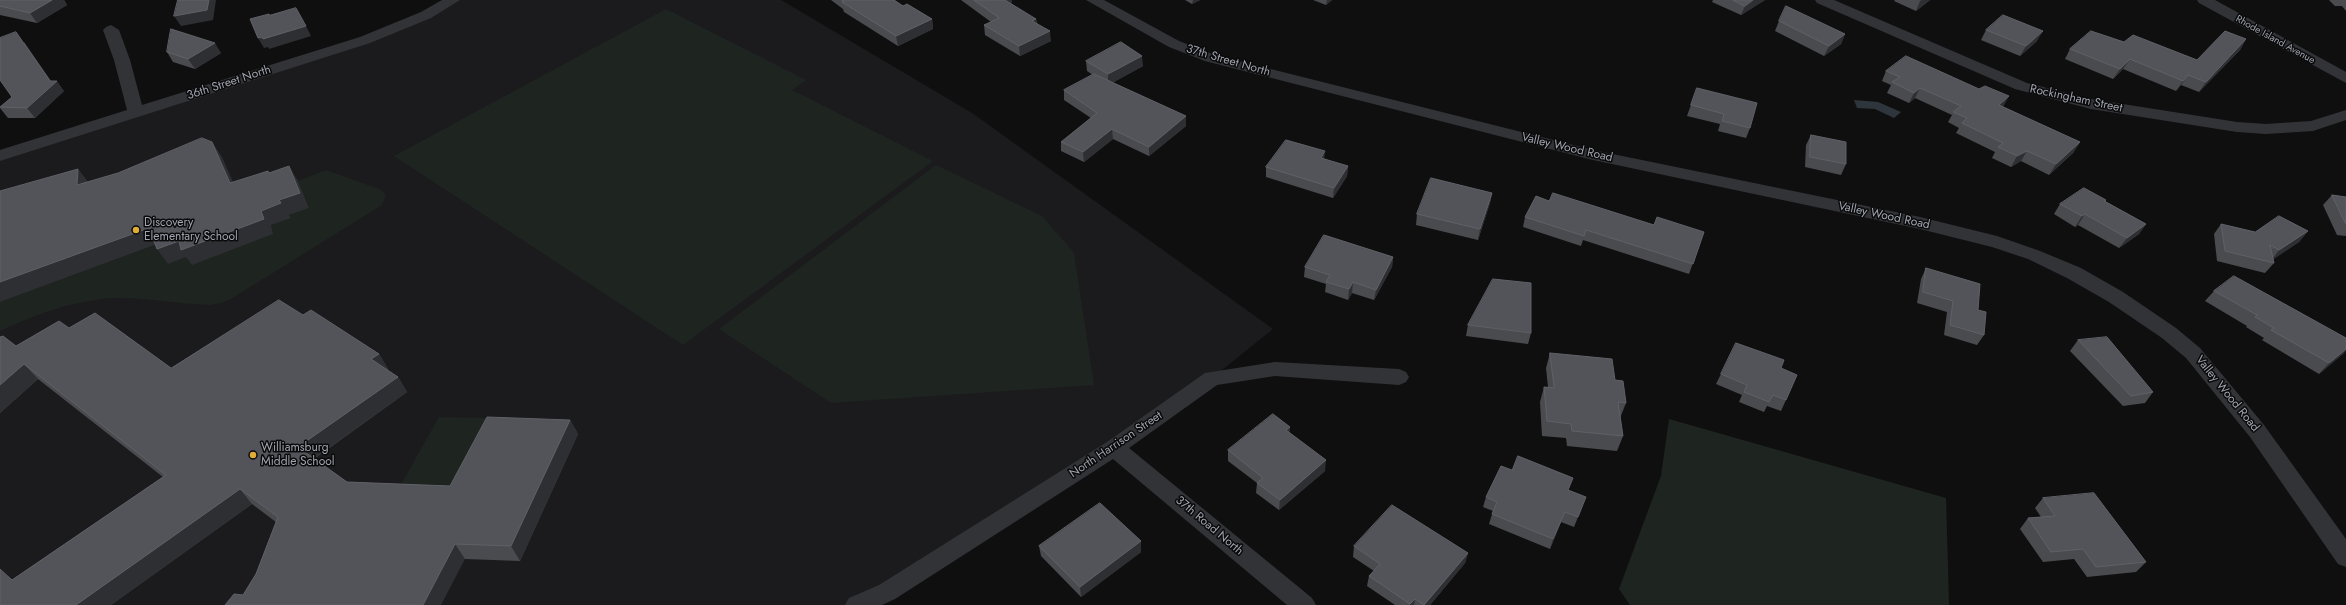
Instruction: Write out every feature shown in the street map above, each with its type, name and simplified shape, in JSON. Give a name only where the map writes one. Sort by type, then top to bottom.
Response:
[{"type":"street","name":"36th Street North","points":[[0,156],[365,40],[426,15],[453,0]]},
{"type":"street","name":"37th Street North","points":[[1093,0],[1194,53],[1301,82]]},
{"type":"street","name":"Rockingham Street","points":[[1822,0],[2007,81],[2042,93],[2084,102],[2237,127],[2266,129],[2313,126],[2346,115]]},
{"type":"street","name":"Rhode Island Avenue","points":[[2204,0],[2346,78]]},
{"type":"street","points":[[111,30],[122,60],[136,113]]},
{"type":"street","name":"Valley Wood Road","points":[[1301,82],[1593,155],[1920,223],[1997,242],[2034,255],[2074,273],[2116,297],[2169,333],[2193,353],[2257,431],[2346,557]]},
{"type":"street","name":"North Harrison Street","points":[[857,605],[891,598],[1114,448],[1212,378],[1275,369],[1399,377]]},
{"type":"street","name":"37th Road North","points":[[1114,448],[1304,605]]},
{"type":"shaded area","points":[[453,0],[781,0],[972,113],[1273,329],[1212,378],[857,605],[0,605],[0,157],[365,40]]},
{"type":"shaded area","points":[[666,9],[806,80],[792,90],[933,161],[683,345],[394,156]]},
{"type":"shaded area","points":[[1854,100],[1878,102],[1901,112],[1894,118],[1875,109],[1857,108]]},
{"type":"shaded area","points":[[936,165],[1042,216],[1074,253],[1094,385],[831,403],[719,329]]},
{"type":"shaded area","points":[[326,170],[379,189],[386,195],[382,205],[231,299],[222,303],[210,305],[129,298],[87,301],[43,313],[0,331],[0,302],[160,243],[189,256],[273,233],[271,225],[288,215],[309,208],[298,181]]},
{"type":"shaded area","points":[[439,417],[488,418],[450,489],[399,488]]},
{"type":"shaded area","points":[[1669,419],[1946,498],[1949,605],[1630,605],[1619,589],[1661,476]]},
{"type":"building","points":[[0,0],[52,0],[30,13],[0,6]]},
{"type":"building","points":[[178,0],[209,0],[207,10],[174,16]]},
{"type":"building","points":[[842,0],[894,0],[903,6],[907,4],[932,19],[896,36],[842,2],[844,1]]},
{"type":"building","points":[[974,0],[1005,0],[1036,19],[1032,21],[1050,31],[1019,46],[984,25],[999,18]]},
{"type":"building","points":[[1733,0],[1753,0],[1745,6]]},
{"type":"building","points":[[1786,6],[1845,34],[1829,46],[1779,21]]},
{"type":"building","points":[[296,8],[306,26],[263,39],[262,37],[258,38],[250,19]]},
{"type":"building","points":[[2003,15],[2043,31],[2026,46],[1986,30]]},
{"type":"building","points":[[171,29],[215,43],[188,59],[167,52]]},
{"type":"building","points":[[2091,31],[2124,42],[2133,35],[2197,60],[2225,31],[2246,39],[2206,82],[2188,75],[2183,81],[2130,59],[2120,69],[2070,49]]},
{"type":"building","points":[[16,32],[50,81],[57,81],[27,108],[0,107],[12,97],[0,80],[0,38]]},
{"type":"building","points":[[1121,42],[1142,56],[1108,74],[1086,61]]},
{"type":"building","points":[[1906,56],[1979,89],[1985,86],[2009,96],[1999,105],[2080,142],[2056,164],[2027,151],[2017,156],[1998,147],[2003,143],[1962,123],[1967,118],[1953,112],[1961,106],[1920,88],[1914,93],[1892,82],[1900,77],[1886,71]]},
{"type":"building","points":[[1094,74],[1186,116],[1149,147],[1112,129],[1083,152],[1061,142],[1097,113],[1064,90]]},
{"type":"building","points":[[1697,88],[1757,103],[1750,128],[1722,121],[1724,114],[1691,105]]},
{"type":"building","points":[[1811,135],[1846,142],[1846,164],[1810,157]]},
{"type":"building","name":"Discovery Elementary School","points":[[202,138],[212,142],[230,183],[289,166],[300,193],[279,200],[281,203],[261,211],[264,219],[181,250],[179,241],[157,249],[149,228],[0,282],[0,191],[78,169],[77,185],[118,173]]},
{"type":"building","points":[[1286,140],[1325,151],[1321,158],[1348,166],[1334,188],[1266,167]]},
{"type":"building","points":[[1431,178],[1492,193],[1480,229],[1417,214]]},
{"type":"building","points":[[2084,188],[2146,224],[2127,238],[2085,214],[2082,216],[2060,204]]},
{"type":"building","points":[[1553,193],[1654,225],[1657,217],[1704,232],[1693,264],[1586,230],[1584,236],[1525,217],[1536,196],[1549,201]]},
{"type":"building","points":[[2332,195],[2346,197],[2346,224]]},
{"type":"building","points":[[2279,216],[2308,231],[2279,250],[2270,245],[2274,263],[2225,251],[2221,224],[2255,232]]},
{"type":"building","points":[[1324,235],[1393,257],[1376,290],[1353,282],[1349,289],[1326,282],[1330,275],[1305,267]]},
{"type":"building","points":[[1926,268],[1980,284],[1978,310],[1986,312],[1984,335],[1950,325],[1953,301],[1923,292]]},
{"type":"building","points":[[2234,276],[2346,338],[2346,349],[2329,363],[2271,330],[2274,328],[2255,317],[2257,315],[2214,291]]},
{"type":"building","points":[[1493,279],[1531,283],[1531,333],[1468,325]]},
{"type":"building","name":"Williamsburg Middle School","points":[[279,300],[303,315],[311,310],[379,354],[371,359],[398,377],[298,447],[347,482],[450,486],[487,417],[570,420],[511,546],[455,544],[423,605],[225,605],[234,594],[243,595],[256,574],[278,517],[240,489],[76,605],[0,605],[0,569],[12,580],[166,475],[24,364],[0,385],[0,337],[3,336],[16,346],[59,321],[69,328],[95,313],[171,368]]},
{"type":"building","points":[[2107,337],[2153,392],[2131,396],[2078,340]]},
{"type":"building","points":[[1736,343],[1784,360],[1781,368],[1797,375],[1786,400],[1773,395],[1769,402],[1744,392],[1747,385],[1721,374]]},
{"type":"building","points":[[1550,353],[1612,359],[1615,380],[1623,381],[1626,403],[1618,402],[1623,436],[1572,431],[1571,424],[1547,421],[1544,387],[1554,388]]},
{"type":"building","points":[[1273,414],[1290,427],[1286,430],[1326,460],[1280,500],[1257,483],[1263,478],[1228,450]]},
{"type":"building","points":[[1518,456],[1573,478],[1568,490],[1586,497],[1578,517],[1565,512],[1553,539],[1492,514],[1497,502],[1486,497],[1501,466],[1512,470]]},
{"type":"building","points":[[2094,493],[2146,562],[2096,567],[2083,549],[2051,552],[2028,518],[2055,516],[2043,498]]},
{"type":"building","points":[[1100,503],[1141,541],[1080,587],[1039,546]]},
{"type":"building","points":[[1392,505],[1468,553],[1424,605],[1415,599],[1410,604],[1369,576],[1380,564],[1354,546]]},
{"type":"place","name":"Discovery Elementary School","points":[[136,230]]},
{"type":"place","name":"Williamsburg Middle School","points":[[253,455]]}]
